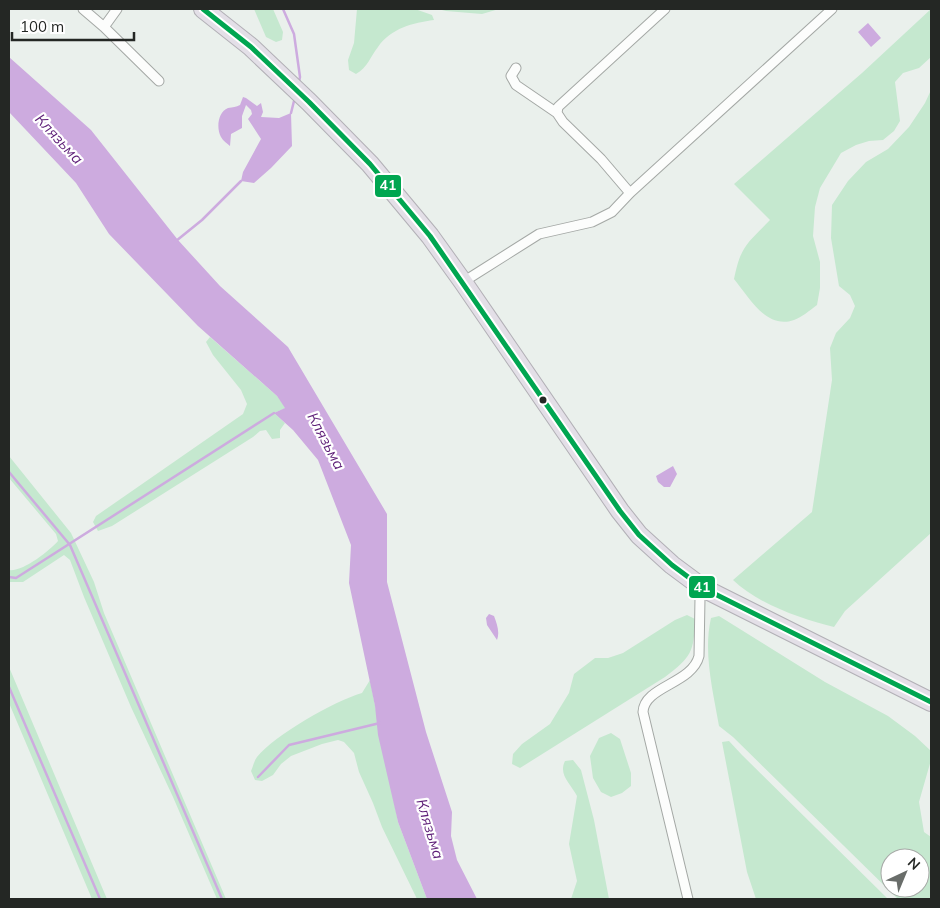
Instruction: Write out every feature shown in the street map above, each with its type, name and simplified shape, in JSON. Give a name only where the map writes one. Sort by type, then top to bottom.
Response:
[{"type":"highway","points":[[203,9],[251,47],[309,102],[370,164],[430,236],[620,511],[639,535],[672,565],[704,588],[931,702]]},
{"type":"street","points":[[83,9],[159,81]]},
{"type":"street","points":[[104,28],[117,9]]},
{"type":"street","points":[[557,113],[558,107],[665,9]]},
{"type":"street","points":[[463,282],[539,234],[592,222],[612,212],[630,193],[832,9]]},
{"type":"street","points":[[516,68],[511,76],[516,84],[557,113],[563,122],[601,159],[630,193]]},
{"type":"street","points":[[688,899],[643,706],[648,698],[692,671],[697,663],[699,656],[700,598],[704,588]]},
{"type":"green space","points":[[254,9],[273,9],[283,32],[282,40],[276,42],[266,37]]},
{"type":"green space","points":[[357,9],[415,9],[432,15],[434,20],[403,27],[389,35],[356,74],[349,70],[348,60],[354,43]]},
{"type":"green space","points":[[438,9],[499,9],[482,14]]},
{"type":"green space","points":[[931,9],[931,57],[919,68],[903,73],[895,82],[900,121],[894,131],[883,140],[869,141],[856,145],[841,153],[820,188],[815,207],[813,236],[820,262],[820,288],[817,305],[803,316],[794,320],[784,322],[767,316],[752,303],[734,279],[742,252],[750,240],[770,220],[734,184],[862,73]]},
{"type":"green space","points":[[931,90],[931,533],[845,611],[834,627],[780,610],[743,589],[733,580],[812,512],[832,380],[830,348],[836,333],[850,318],[855,306],[850,295],[839,286],[831,238],[832,205],[848,181],[866,162],[888,149],[909,127]]},
{"type":"green space","points":[[210,337],[277,396],[286,408],[274,413],[285,423],[280,430],[280,438],[272,439],[266,430],[260,431],[112,526],[98,531],[93,522],[96,516],[243,414],[247,404],[241,390],[213,355],[206,342]]},
{"type":"green space","points":[[9,456],[71,533],[94,582],[104,613],[226,899],[217,899],[173,797],[131,707],[70,560],[64,555],[23,582],[9,582],[9,570],[15,570],[28,564],[49,550],[58,541],[56,534],[9,478]]},
{"type":"green space","points":[[687,615],[695,619],[694,640],[686,659],[674,670],[520,768],[512,764],[513,754],[522,744],[550,724],[569,693],[574,674],[595,658],[608,658],[623,653],[675,620]]},
{"type":"green space","points":[[719,616],[825,682],[888,716],[915,736],[931,751],[931,760],[919,802],[924,832],[931,837],[931,899],[897,898],[930,898],[930,848],[880,848],[880,881],[733,737],[719,726],[708,658],[711,618]]},
{"type":"green space","points":[[9,667],[107,899],[92,899],[9,703]]},
{"type":"green space","points":[[370,680],[398,822],[427,899],[417,899],[382,827],[359,772],[354,753],[344,742],[338,740],[322,744],[291,756],[281,764],[273,775],[262,781],[255,780],[251,771],[257,757],[277,739],[321,711],[362,693]]},
{"type":"green space","points":[[611,733],[620,739],[631,773],[631,786],[622,793],[611,797],[601,792],[593,778],[590,756],[599,738]]},
{"type":"green space","points":[[729,741],[880,891],[880,898],[888,899],[756,899],[747,872],[722,742]]},
{"type":"green space","points":[[573,760],[581,770],[594,820],[609,899],[571,899],[577,881],[569,844],[577,796],[564,775],[563,766],[565,761]]},
{"type":"water","points":[[868,23],[881,38],[871,47],[858,32]]},
{"type":"water","name":"Клязьма","points":[[9,57],[91,130],[178,240],[220,286],[288,347],[387,514],[387,582],[426,732],[452,812],[451,836],[457,860],[477,899],[427,899],[398,822],[378,735],[375,706],[349,583],[351,545],[318,460],[293,430],[274,413],[285,408],[277,396],[198,326],[109,234],[76,183],[9,112]]},
{"type":"water","points":[[243,97],[257,106],[261,103],[263,112],[261,117],[279,118],[291,113],[292,146],[254,183],[241,181],[243,172],[261,139],[248,119],[252,114],[251,110],[246,105],[242,116],[242,128],[231,134],[230,146],[219,133],[219,121],[222,113],[228,108],[240,105]]},
{"type":"water","points":[[673,466],[677,474],[670,487],[664,487],[658,482],[656,476]]},
{"type":"water","points":[[489,614],[494,616],[496,622],[497,640],[487,625],[486,618]]},
{"type":"waterway","points":[[283,9],[294,34],[300,77],[299,82]]},
{"type":"waterway","points":[[291,113],[294,101]]},
{"type":"waterway","points":[[176,241],[202,220],[241,181]]},
{"type":"waterway","points":[[9,577],[16,578],[274,413]]},
{"type":"waterway","points":[[9,472],[70,545],[222,899]]},
{"type":"waterway","points":[[9,687],[100,899]]},
{"type":"waterway","points":[[258,777],[289,745],[380,723]]},
{"type":"transit line","name":"41","points":[[203,9],[251,47],[309,102],[370,164],[430,236],[620,511],[639,535],[672,565],[703,588],[931,702]]}]
